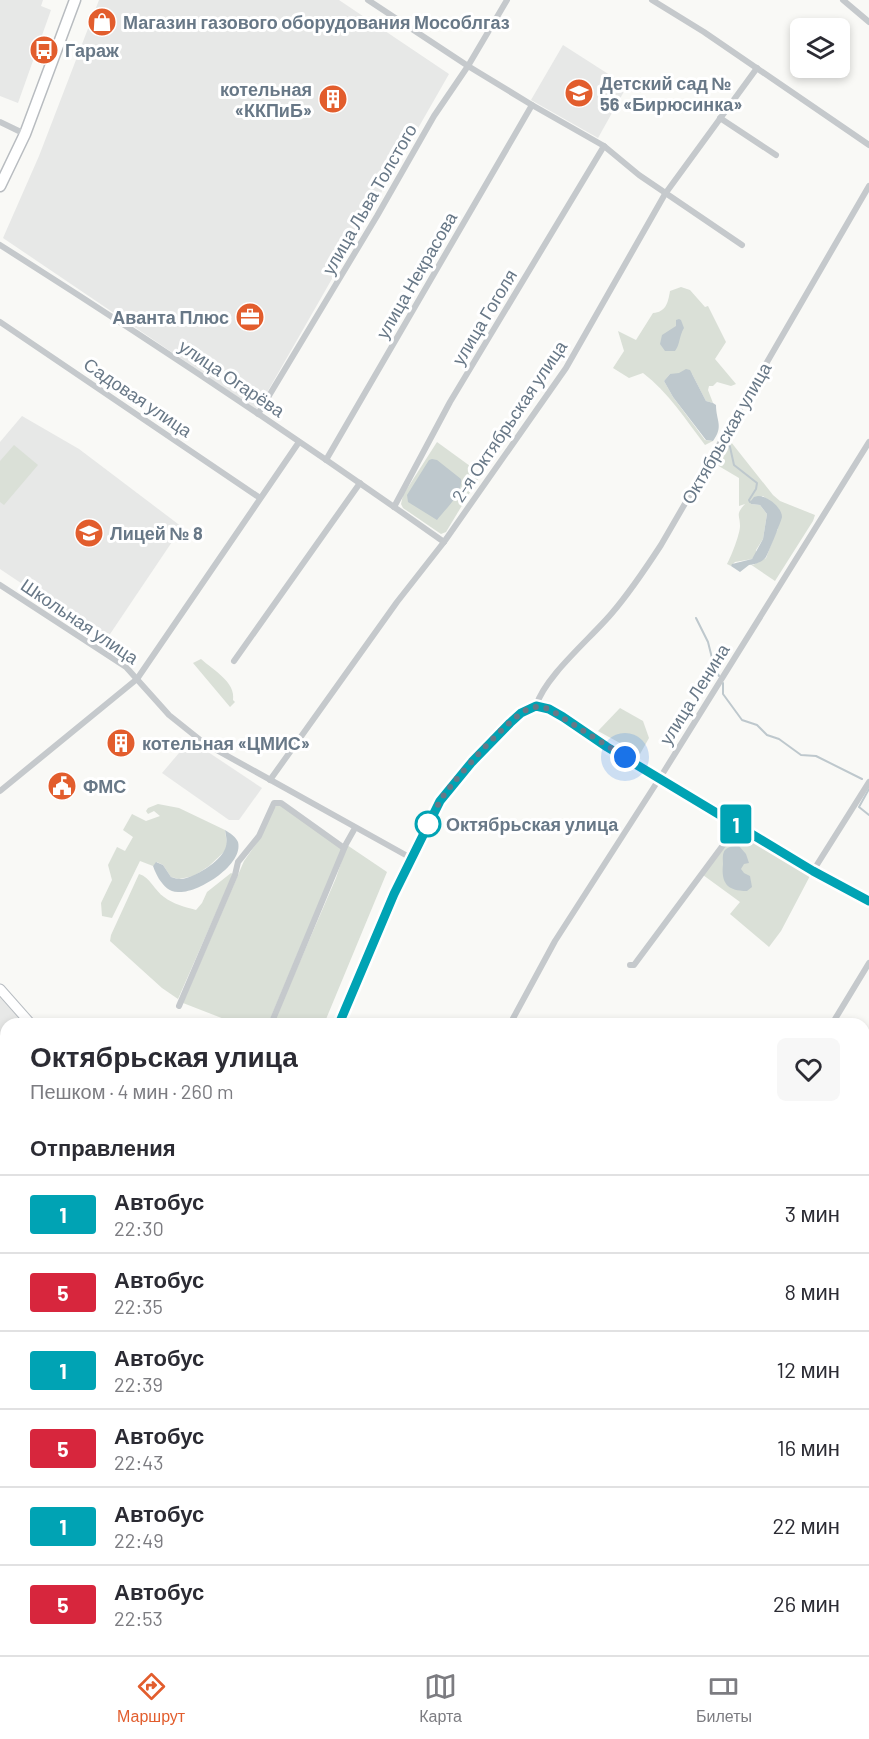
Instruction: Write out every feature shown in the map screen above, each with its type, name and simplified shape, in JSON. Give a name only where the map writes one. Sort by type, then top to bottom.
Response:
[{"type":"main road","points":[[0,186],[25,134],[75,0]]},
{"type":"street","points":[[368,0],[468,66],[604,146],[639,175],[742,245]]},
{"type":"street","name":"улица Льва Толстого","points":[[258,414],[434,116],[468,66],[507,0]]},
{"type":"street","points":[[652,0],[690,23],[869,145]]},
{"type":"street","points":[[843,0],[869,22]]},
{"type":"street","name":"2-я Октябрьская улица","points":[[270,780],[444,542],[566,368],[666,194],[757,68]]},
{"type":"street","name":"улица Некрасова","points":[[326,460],[532,105]]},
{"type":"street","points":[[720,118],[776,155]]},
{"type":"street","points":[[0,122],[25,134]]},
{"type":"street","name":"улица Гоголя","points":[[394,507],[450,402],[604,146]]},
{"type":"street","name":"Октябрьская улица","points":[[341,1018],[378,930],[435,810],[449,788],[510,723],[521,713],[536,706],[539,696],[553,677],[622,601],[661,545],[869,186]]},
{"type":"street","name":"улица Огарёва","points":[[0,245],[121,322],[444,542]]},
{"type":"street","name":"Садовая улица","points":[[0,322],[260,498]]},
{"type":"street","points":[[0,791],[137,679],[299,442]]},
{"type":"street","name":"улица Ленина","points":[[513,1018],[555,940],[869,442]]},
{"type":"street","points":[[234,662],[360,483]]},
{"type":"street","name":"Школьная улица","points":[[0,585],[130,670],[169,715],[218,752],[411,858]]},
{"type":"street","points":[[536,706],[556,713],[607,747],[813,871],[869,901]]},
{"type":"street","points":[[813,871],[869,782]]},
{"type":"street","points":[[179,1006],[235,875],[238,862],[258,836],[274,803],[281,803],[345,848]]},
{"type":"street","points":[[630,965],[634,965],[738,825]]},
{"type":"street","points":[[274,1018],[355,828]]},
{"type":"street","points":[[836,1018],[869,963]]},
{"type":"street","points":[[0,988],[26,1018]]},
{"type":"shaded area","points":[[0,0],[43,0],[41,6],[51,10],[18,103],[0,96]]},
{"type":"shaded area","points":[[99,0],[339,0],[449,74],[257,410],[3,238],[39,156]]},
{"type":"shaded area","name":"Детский сад № 56 «Бирюсинка»","points":[[563,45],[627,86],[598,138],[531,100]]},
{"type":"shaded area","points":[[681,287],[690,290],[705,307],[708,306],[726,342],[715,359],[736,384],[731,386],[717,382],[709,386],[708,390],[713,403],[706,401],[692,374],[670,374],[664,381],[705,440],[713,441],[705,445],[661,389],[643,373],[629,378],[613,368],[624,351],[618,331],[636,340],[653,313],[661,311],[666,306],[670,291]]},
{"type":"shaded area","points":[[679,319],[684,328],[678,346],[675,351],[665,351],[660,344],[662,335],[676,326],[676,320]]},
{"type":"shaded area","points":[[690,370],[706,401],[716,405],[719,427],[713,441],[706,440],[673,397],[664,381],[670,374]]},
{"type":"shaded area","name":"Лицей № 8","points":[[22,416],[79,449],[182,527],[106,640],[0,569],[0,442]]},
{"type":"shaded area","points":[[437,442],[481,474],[446,532],[441,534],[403,508],[401,504],[403,495]]},
{"type":"shaded area","points":[[731,442],[773,495],[780,501],[815,515],[775,581],[750,564],[753,565],[766,558],[778,529],[779,509],[763,496],[751,504],[760,505],[767,514],[763,539],[756,550],[756,555],[752,559],[735,562],[731,566],[727,564],[739,534],[739,513],[745,504],[739,506],[739,478],[717,465]]},
{"type":"shaded area","points":[[14,445],[38,465],[4,505],[0,502],[0,461]]},
{"type":"shaded area","points":[[429,460],[437,460],[461,479],[457,495],[437,520],[408,502],[407,495]]},
{"type":"shaded area","points":[[758,496],[766,498],[780,509],[782,517],[766,557],[740,572],[731,566],[732,564],[752,559],[763,539],[767,514],[760,505],[750,502]]},
{"type":"shaded area","points":[[201,659],[223,677],[231,688],[235,702],[230,707],[193,663]]},
{"type":"shaded area","points":[[620,708],[643,721],[649,738],[640,754],[598,731]]},
{"type":"shaded area","points":[[190,740],[262,788],[239,820],[229,820],[162,773]]},
{"type":"shaded area","points":[[158,804],[179,808],[225,830],[227,844],[225,851],[194,876],[179,879],[171,877],[163,865],[157,862],[153,866],[140,861],[112,918],[102,916],[101,903],[112,880],[108,865],[117,847],[125,851],[133,837],[123,830],[132,814],[146,821],[160,816],[154,811],[148,814],[146,811]]},
{"type":"shaded area","points":[[277,805],[281,805],[342,848],[271,1018],[222,1018],[183,1003],[244,861],[261,837]]},
{"type":"shaded area","points":[[225,830],[238,842],[238,851],[227,868],[207,883],[186,891],[172,891],[163,884],[153,866],[156,862],[163,865],[171,877],[181,879],[193,876],[212,864],[222,854],[226,844]]},
{"type":"shaded area","points":[[738,830],[811,874],[781,931],[769,947],[730,914],[740,902],[703,875]]},
{"type":"shaded area","points":[[347,845],[387,872],[326,1018],[276,1018],[336,878]]},
{"type":"shaded area","points":[[739,846],[746,854],[749,863],[744,864],[741,869],[750,876],[752,887],[747,891],[730,887],[724,881],[723,876],[724,852],[730,847]]},
{"type":"shaded area","points":[[231,873],[233,874],[178,999],[162,988],[110,941],[139,874],[168,899],[196,910],[207,892]]},
{"type":"shaded area","points":[[0,995],[21,1018],[0,1018]]},
{"type":"waterway","points":[[728,443],[734,465],[757,483],[750,502]]},
{"type":"waterway","points":[[696,618],[708,642],[719,676]]},
{"type":"waterway","points":[[723,683],[723,694],[742,720],[757,725],[767,735],[779,739],[801,755],[816,756],[862,779]]},
{"type":"waterway","points":[[869,789],[859,807],[869,815]]},
{"type":"bus line","name":"1","points":[[341,1018],[394,894],[440,801],[472,762],[510,723],[521,713],[536,706],[549,709],[563,717],[607,747],[813,871],[869,901]]},
{"type":"place","name":"Магазин газового оборудования Мособлгаз","points":[[102,22]]},
{"type":"place","name":"Гараж","points":[[44,50]]},
{"type":"place","name":"Детский сад № 56 «Бирюсинка»","points":[[579,93]]},
{"type":"place","name":"котельная «ККПиБ»","points":[[333,99]]},
{"type":"place","name":"Аванта Плюс","points":[[250,317]]},
{"type":"place","name":"Лицей № 8","points":[[89,533]]},
{"type":"place","name":"котельная «ЦМИС»","points":[[121,743]]},
{"type":"place","name":"ФМС","points":[[62,786]]},
{"type":"place","name":"Октябрьская улица","points":[[428,824]]},
{"type":"route","points":[[428,824],[449,788],[472,762],[521,713],[536,706],[549,709],[563,717],[625,757]]}]
